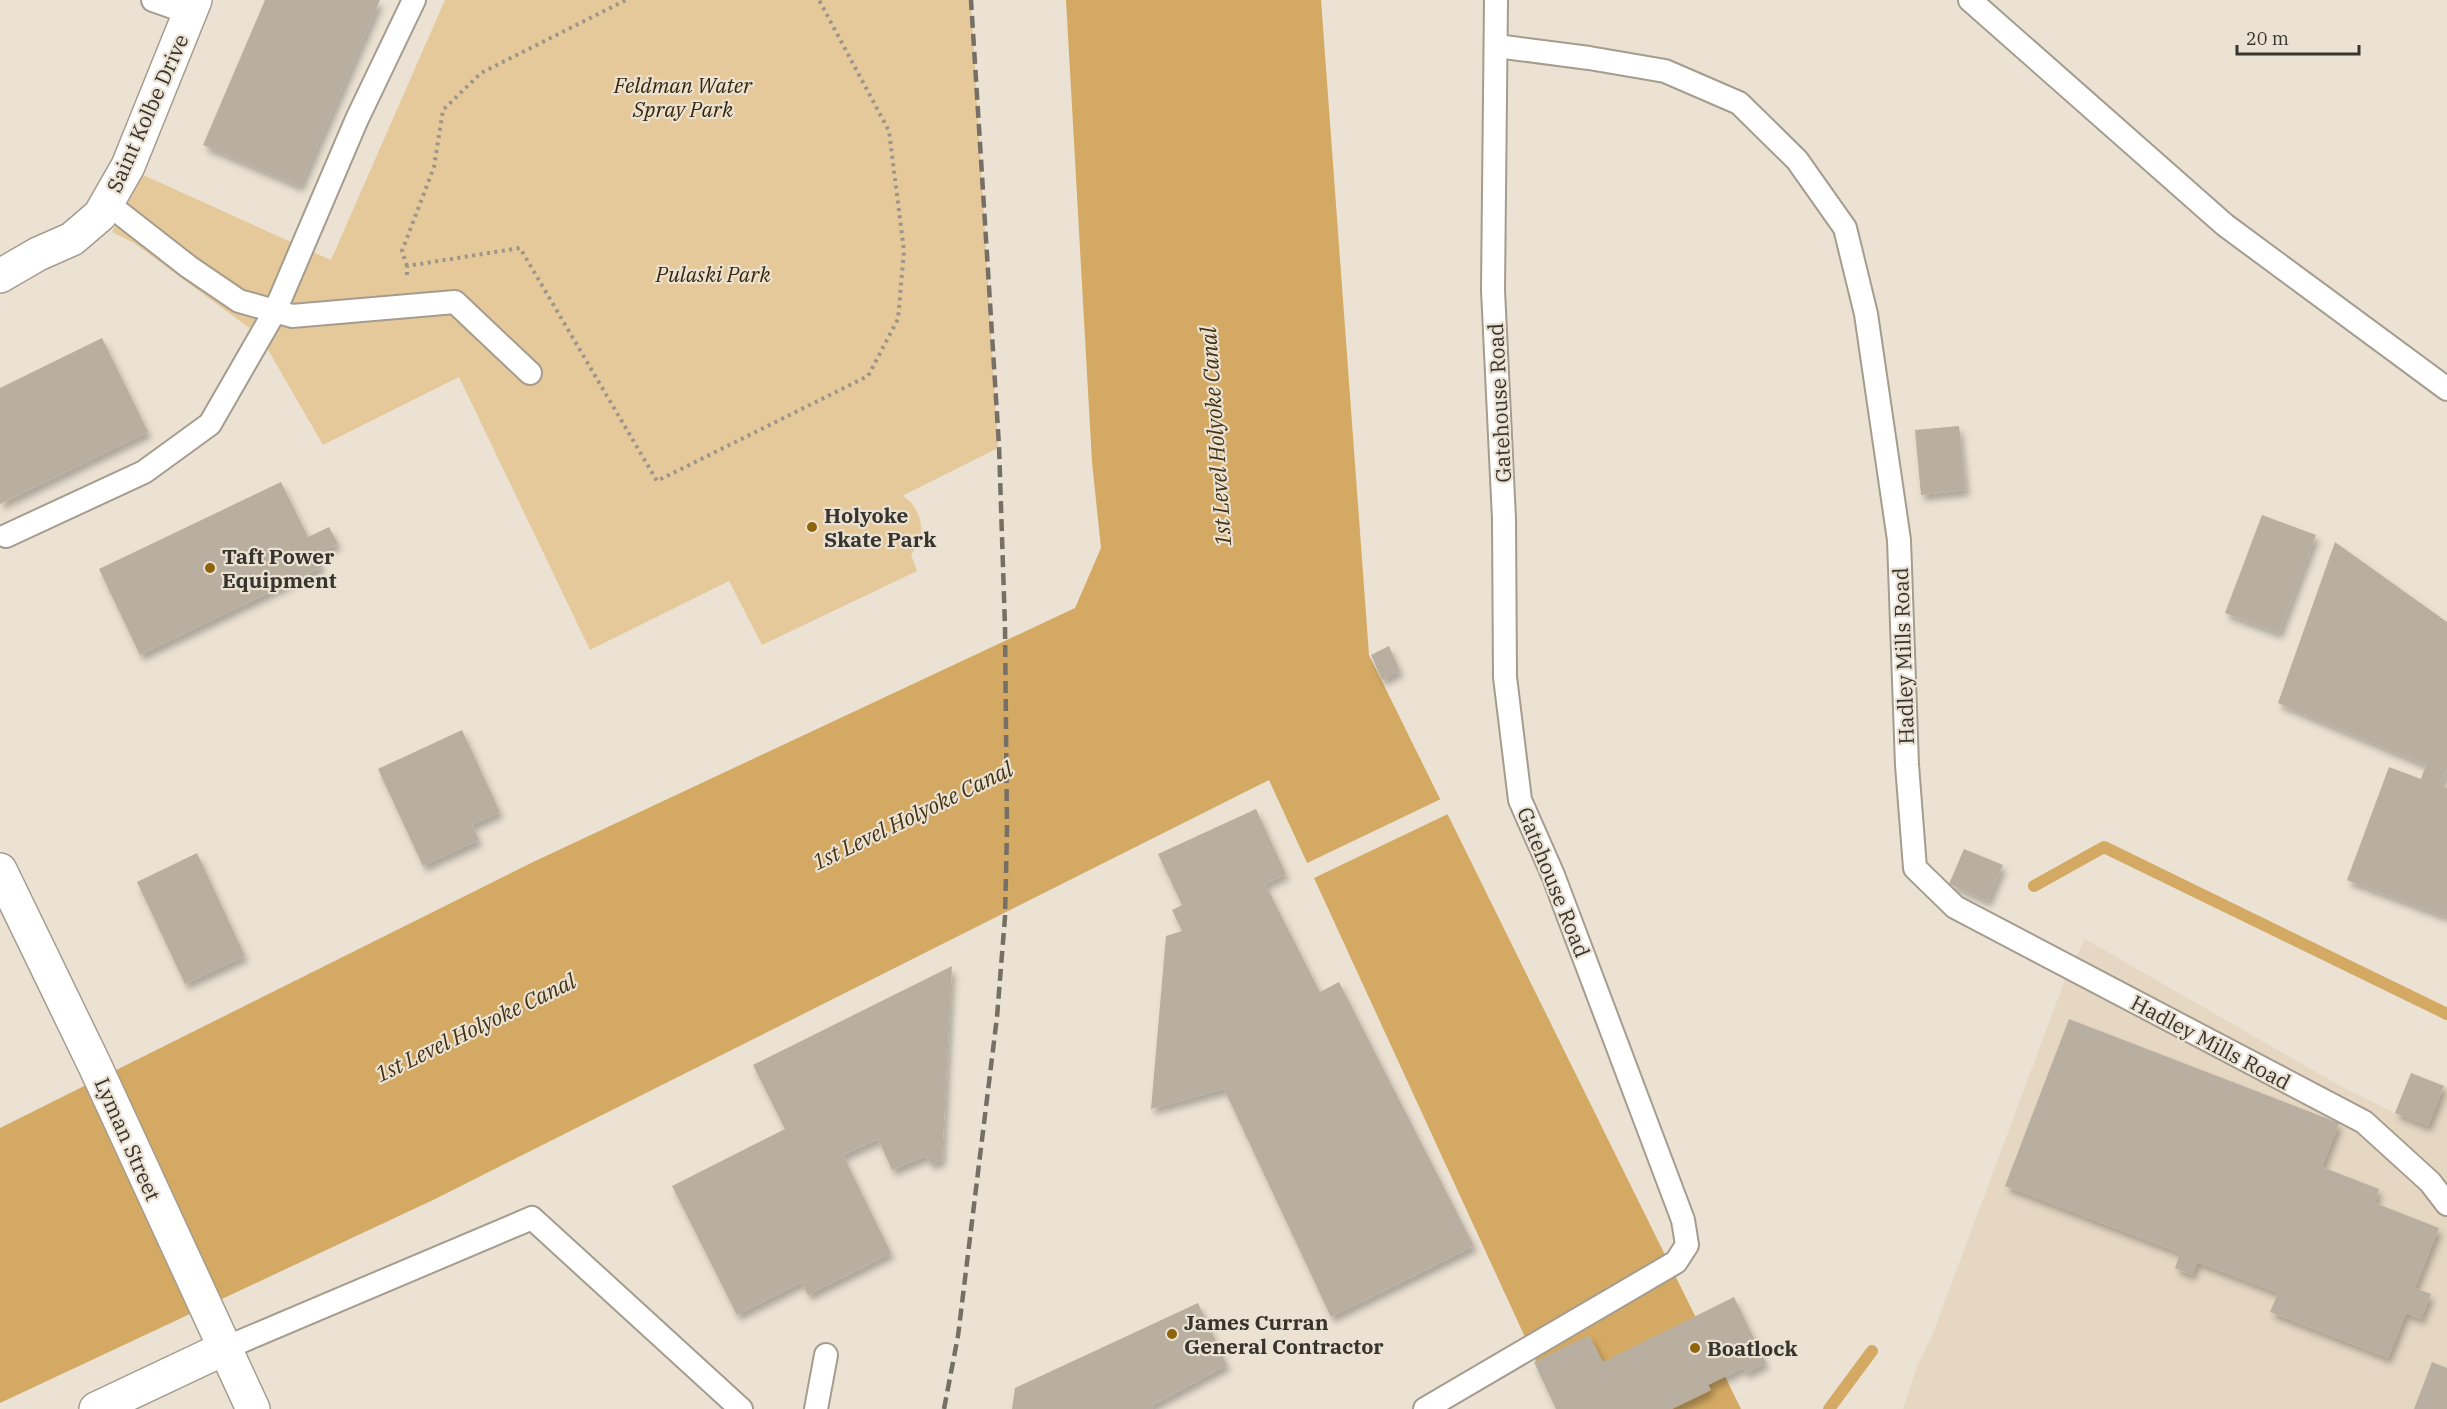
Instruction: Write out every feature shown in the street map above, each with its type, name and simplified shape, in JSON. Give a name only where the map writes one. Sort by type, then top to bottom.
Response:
[{"type":"main road","name":"Saint Kolbe Drive","points":[[0,276],[38,254],[72,239],[100,215],[128,166],[192,6]]},
{"type":"main road","name":"Lyman Street","points":[[0,870],[95,1066],[223,1349],[253,1409]]},
{"type":"main road","points":[[96,1409],[223,1349]]},
{"type":"lane","points":[[153,0],[192,6]]},
{"type":"lane","points":[[6,536],[144,472],[210,424],[275,311],[357,119],[414,0]]},
{"type":"lane","name":"Gatehouse Road","points":[[1425,1409],[1676,1262],[1687,1245],[1683,1220],[1553,875],[1520,800],[1505,677],[1504,519],[1493,290],[1496,0]]},
{"type":"lane","points":[[1970,0],[2225,225],[2447,389]]},
{"type":"lane","name":"Hadley Mills Road","points":[[1497,46],[1665,71],[1739,104],[1797,160],[1845,228],[1866,314],[1899,540],[1907,753],[1915,868],[1955,907],[2364,1122],[2430,1182],[2447,1204]]},
{"type":"lane","points":[[107,203],[189,267],[239,301],[292,316],[455,302],[530,373]]},
{"type":"lane","points":[[223,1349],[532,1218],[741,1409]]},
{"type":"lane","points":[[816,1409],[826,1355]]},
{"type":"path","points":[[407,306],[407,266],[402,251],[434,167],[443,110],[481,74],[626,0]]},
{"type":"path","points":[[407,266],[520,248],[657,481],[868,376],[898,319],[904,251],[889,131],[819,0]]},
{"type":"shaded area","points":[[2085,939],[2342,1087],[2395,1113],[2411,1073],[2447,1087],[2447,1409],[1903,1409],[1917,1366],[1932,1336],[2066,977]]},
{"type":"green space","name":"Pulaski Park","points":[[445,0],[971,0],[998,448],[902,496],[915,508],[920,520],[921,532],[918,545],[911,555],[917,571],[762,645],[729,581],[590,650],[459,377],[323,445],[260,336],[134,243],[112,232],[143,175],[331,260]]},
{"type":"water","name":"1st Level Holyoke Canal","points":[[1066,0],[1321,0],[1369,655],[1741,1409],[1558,1409],[1269,780],[433,1200],[0,1403],[0,1128],[531,863],[1075,608],[1101,548],[1092,462]]},
{"type":"pier","points":[[1443,798],[1450,813],[1312,879],[1305,864]]},
{"type":"building","points":[[265,0],[380,0],[300,186],[203,145]]},
{"type":"building","points":[[102,338],[148,432],[0,504],[0,388]]},
{"type":"building","points":[[1959,426],[1966,490],[1921,495],[1915,430]]},
{"type":"building","name":"Taft Power Equipment","points":[[281,482],[308,537],[329,527],[338,544],[316,554],[322,567],[140,655],[99,569]]},
{"type":"building","points":[[2262,515],[2316,535],[2279,633],[2225,613]]},
{"type":"building","points":[[2335,542],[2447,622],[2447,769],[2441,785],[2447,788],[2447,917],[2347,880],[2389,767],[2421,779],[2426,765],[2278,703]]},
{"type":"building","points":[[1389,646],[1400,671],[1382,680],[1371,655]]},
{"type":"building","points":[[462,730],[500,812],[472,825],[479,840],[423,866],[378,769]]},
{"type":"building","points":[[1256,809],[1286,874],[1265,884],[1320,992],[1339,982],[1474,1246],[1331,1317],[1224,1089],[1151,1109],[1166,936],[1182,931],[1172,910],[1182,905],[1158,854]]},
{"type":"building","points":[[1964,849],[2003,865],[1988,901],[1949,884]]},
{"type":"building","points":[[197,853],[245,956],[185,984],[137,882]]},
{"type":"building","points":[[952,966],[942,1160],[931,1164],[926,1156],[892,1170],[878,1139],[843,1155],[891,1253],[808,1295],[802,1282],[737,1315],[672,1186],[785,1129],[753,1065]]},
{"type":"building","points":[[2069,1019],[2339,1123],[2322,1167],[2379,1189],[2375,1203],[2439,1228],[2415,1288],[2431,1294],[2421,1319],[2406,1313],[2388,1358],[2270,1312],[2278,1293],[2197,1262],[2192,1275],[2175,1268],[2180,1253],[2005,1186]]},
{"type":"building","points":[[2411,1073],[2444,1086],[2428,1126],[2395,1113]]},
{"type":"building","name":"Boatlock","points":[[1734,1297],[1766,1363],[1746,1373],[1743,1368],[1708,1385],[1711,1390],[1672,1409],[1556,1409],[1534,1362],[1589,1335],[1603,1362]]},
{"type":"building","name":"James Curran General Contractor","points":[[1198,1303],[1227,1365],[1151,1406],[1153,1409],[1012,1409],[1015,1388]]},
{"type":"building","points":[[2432,1362],[2447,1368],[2447,1409],[2414,1409]]},
{"type":"waterway","points":[[2034,886],[2104,847],[2447,1014]]},
{"type":"waterway","points":[[1829,1409],[1872,1351]]},
{"type":"railway","points":[[944,1409],[958,1336],[997,1017],[1005,917],[1007,830],[1005,627],[999,446],[971,0]]},
{"type":"place","name":"Holyoke Skate Park","points":[[812,527]]},
{"type":"place","name":"Taft Power Equipment","points":[[210,568]]},
{"type":"place","name":"James Curran General Contractor","points":[[1172,1334]]},
{"type":"place","name":"Boatlock","points":[[1695,1348]]},
{"type":"park label","name":"Feldman Water Spray Park","points":[[683,97]]}]
